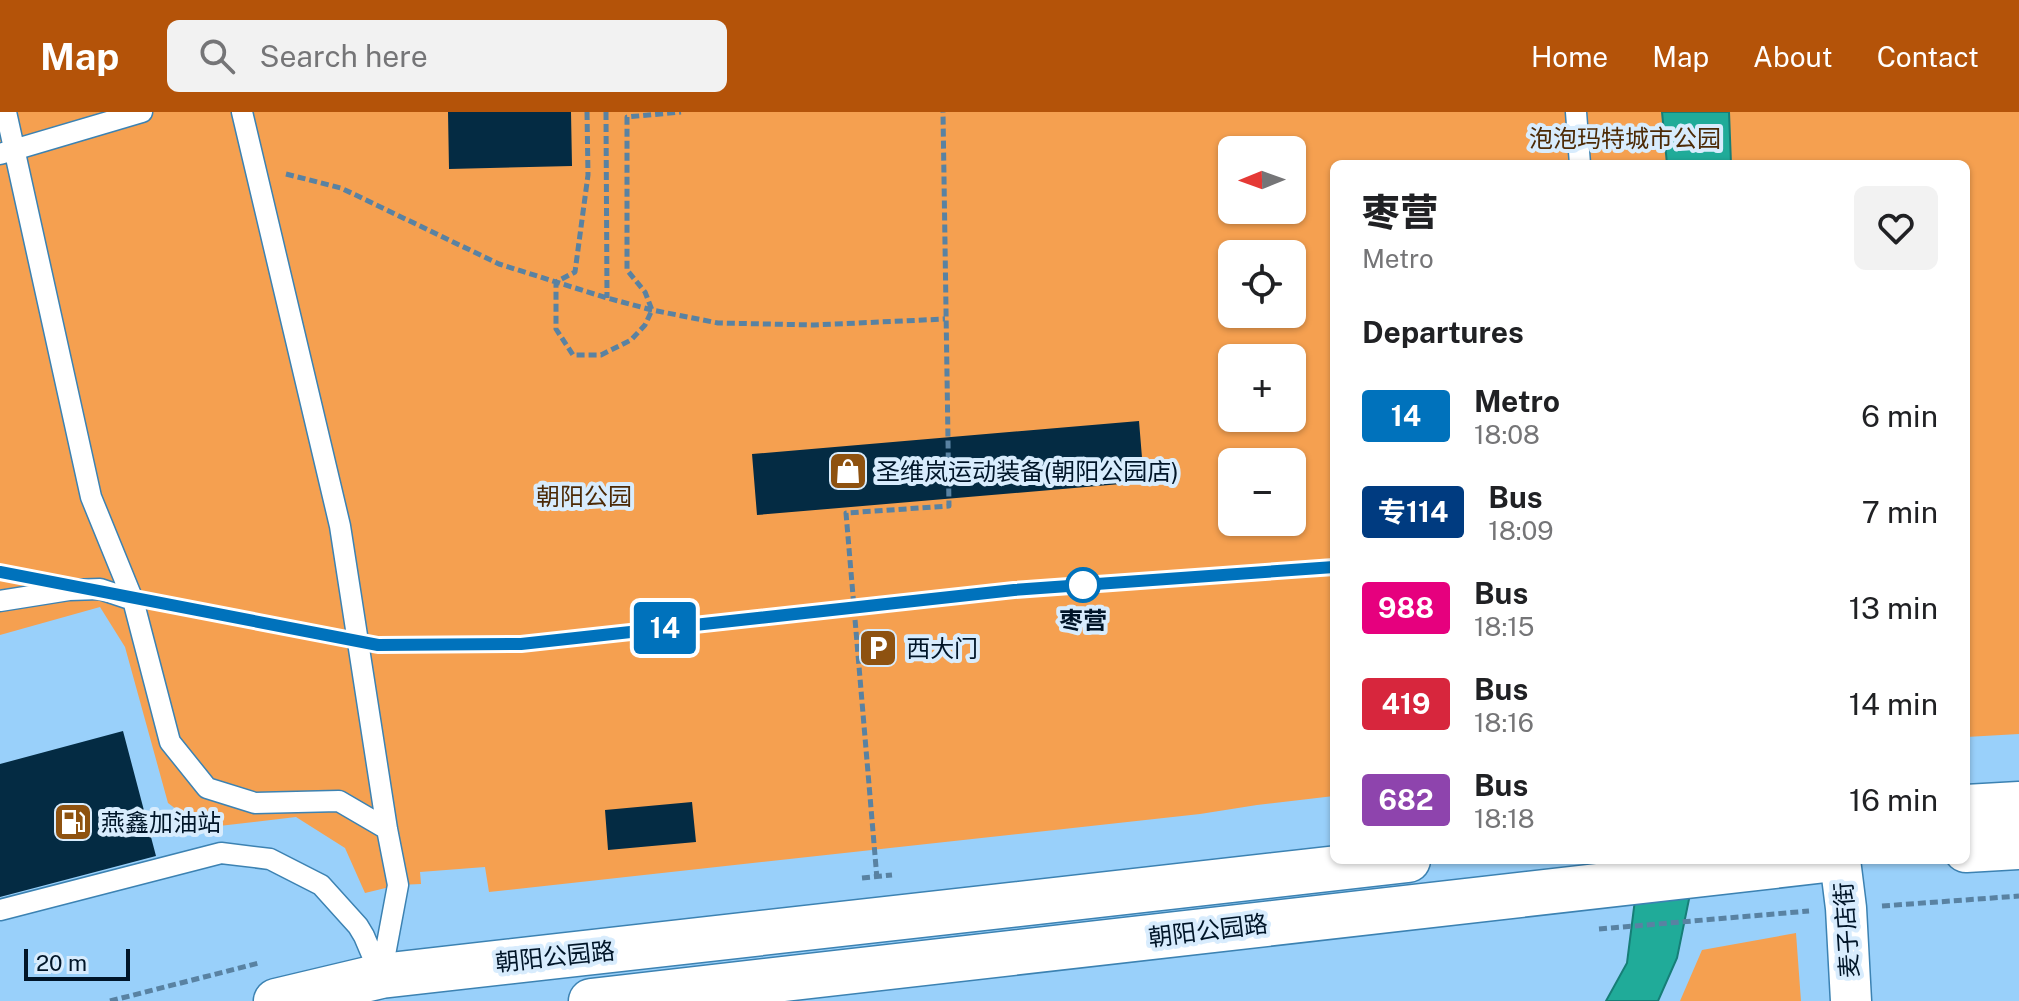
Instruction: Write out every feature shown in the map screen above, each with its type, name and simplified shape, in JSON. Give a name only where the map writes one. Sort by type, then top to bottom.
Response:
[{"type":"main road","points":[[1970,807],[2019,804]]},
{"type":"main road","points":[[1970,850],[2019,847]]},
{"type":"main road","name":"朝阳公园路","points":[[276,1001],[381,976],[1373,864]]},
{"type":"main road","name":"朝阳公园路","points":[[591,1001],[1788,864]]},
{"type":"street","name":"麦子店街","points":[[1840,864],[1851,1001]]},
{"type":"lane","points":[[6,112],[8,152],[91,497],[133,600],[170,742],[207,788],[255,803],[339,801],[387,829]]},
{"type":"lane","points":[[8,152],[142,112]]},
{"type":"lane","points":[[242,112],[340,526],[398,885],[381,976]]},
{"type":"lane","points":[[1576,112],[1580,160]]},
{"type":"lane","points":[[0,601],[69,590],[100,589],[133,600]]},
{"type":"lane","points":[[0,910],[221,853],[270,859],[321,885],[358,926],[381,976]]},
{"type":"path","points":[[556,282],[575,272],[588,175],[587,112]]},
{"type":"path","points":[[606,112],[607,298]]},
{"type":"path","points":[[556,282],[556,329],[573,355],[601,355],[631,340],[645,325],[652,310],[645,292],[627,270],[627,117],[681,112]]},
{"type":"path","points":[[876,920],[877,877],[846,513],[949,506],[943,112]]},
{"type":"path","points":[[255,166],[341,188],[499,264],[652,310],[718,323],[814,325],[945,319]]},
{"type":"path","points":[[1598,929],[1730,918]]},
{"type":"green space","name":"朝阳公园","points":[[0,112],[2019,112],[2019,734],[1970,737],[1970,160],[1330,160],[1330,796],[1200,814],[489,892],[485,867],[420,872],[421,884],[398,885],[365,893],[345,848],[296,817],[219,826],[189,819],[168,803],[125,647],[100,607],[0,635]]},
{"type":"green space","points":[[1796,933],[1801,1001],[1680,1001],[1702,950]]},
{"type":"shaded area","points":[[1662,112],[1729,112],[1731,160],[1667,160]]},
{"type":"shaded area","points":[[1639,864],[1696,864],[1677,958],[1658,1001],[1606,1001],[1627,963]]},
{"type":"building","points":[[448,112],[571,112],[572,166],[449,169]]},
{"type":"building","points":[[1139,421],[1144,482],[757,515],[752,454]]},
{"type":"building","name":"燕鑫加油站","points":[[123,731],[156,856],[0,897],[0,764]]},
{"type":"building","points":[[692,802],[696,842],[608,850],[605,810]]},
{"type":"metro line","name":"14","points":[[0,572],[378,645],[521,644],[1014,590],[1330,567]]},
{"type":"place","name":"圣维岚运动装备(朝阳公园店)","points":[[848,471]]},
{"type":"place","name":"枣营","points":[[1083,585]]},
{"type":"place","name":"西大门","points":[[878,648]]},
{"type":"place","name":"燕鑫加油站","points":[[73,822]]},
{"type":"park label","name":"泡泡玛特城市公园","points":[[1625,138]]}]
